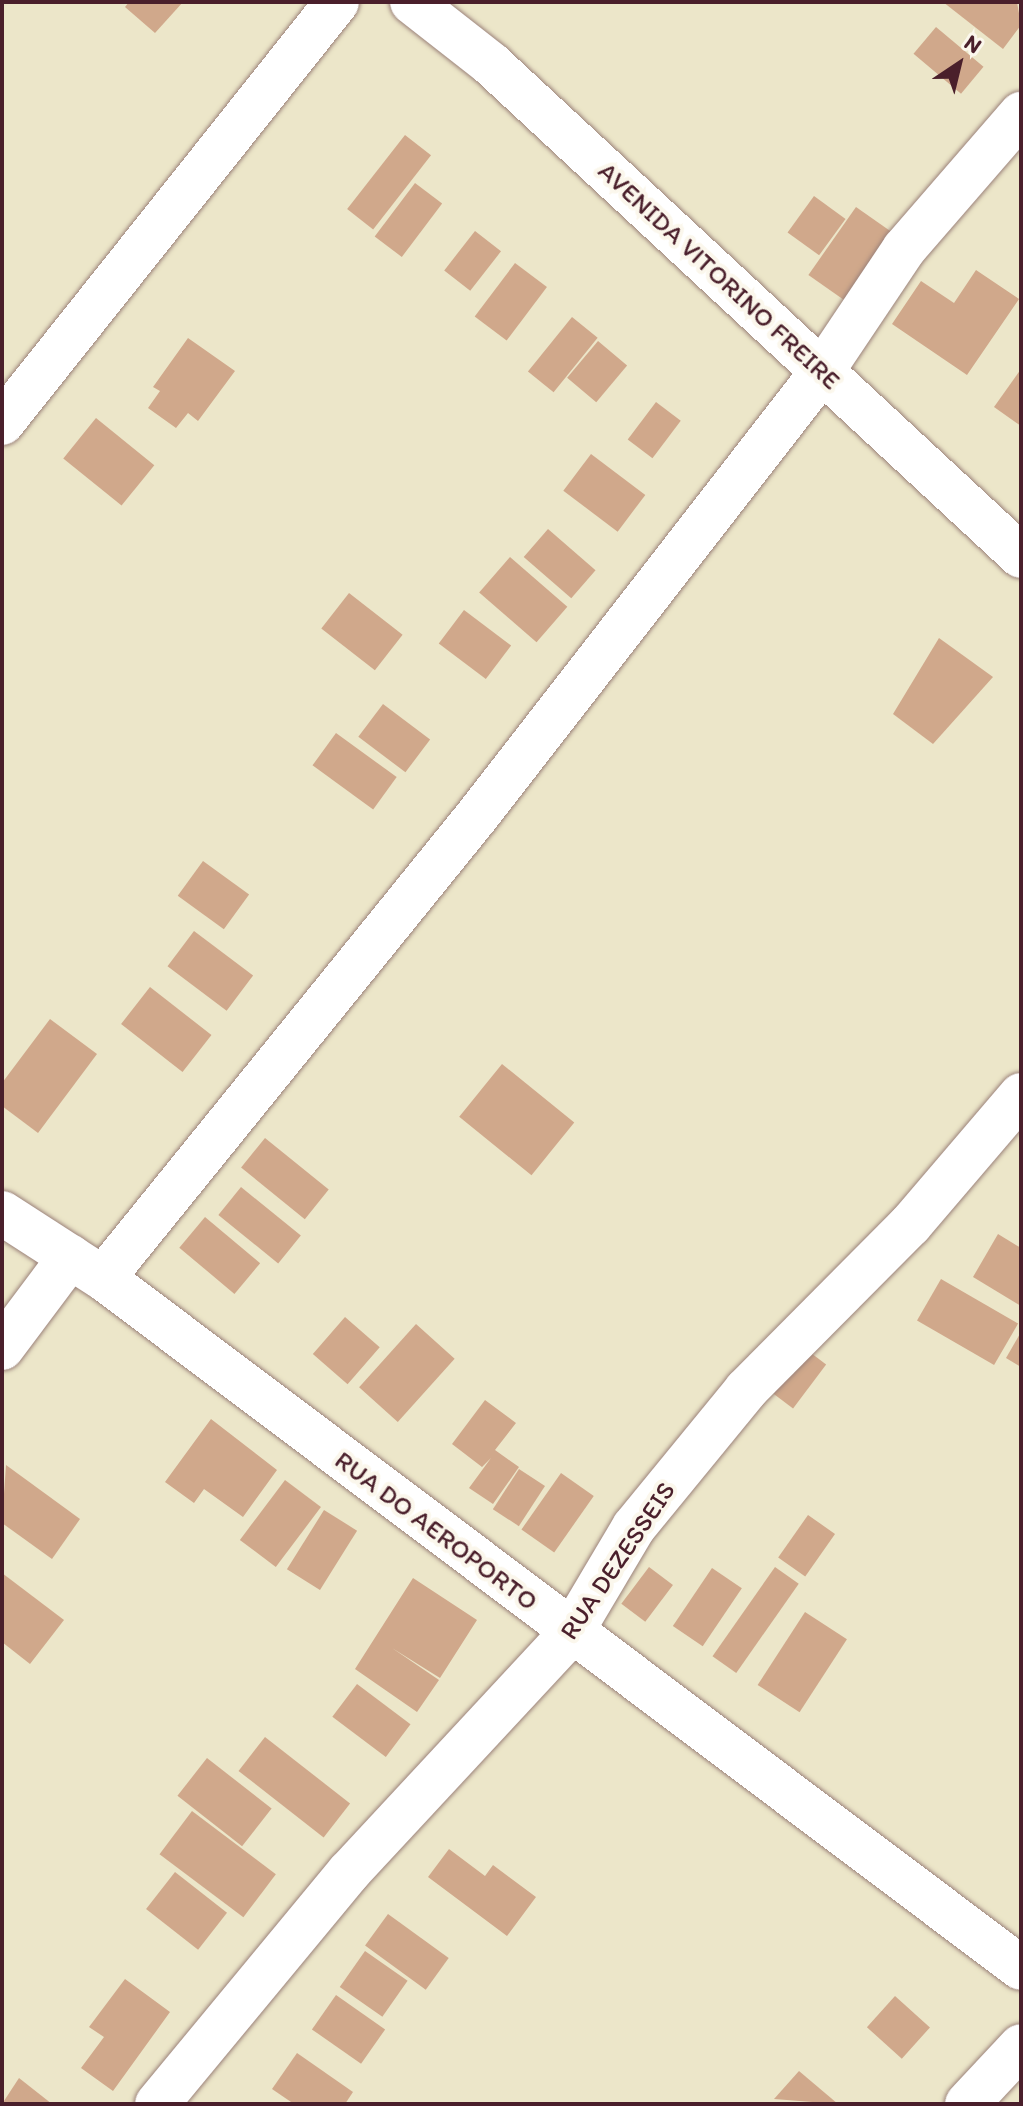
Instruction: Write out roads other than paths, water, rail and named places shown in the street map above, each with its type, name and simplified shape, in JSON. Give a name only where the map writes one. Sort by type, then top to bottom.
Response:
[{"type":"street","points":[[2,423],[337,2]]},
{"type":"street","name":"AVENIDA VITORINO FREIRE","points":[[412,2],[491,64],[1021,556]]},
{"type":"street","points":[[2,1348],[86,1268],[821,373],[904,249],[1021,114]]},
{"type":"street","name":"RUA DEZESSEIS","points":[[157,2104],[349,1872],[571,1633],[634,1527],[746,1390],[910,1225],[1021,1095]]},
{"type":"street","name":"RUA DO AEROPORTO","points":[[2,1213],[86,1268],[1021,1968]]},
{"type":"street","points":[[967,2104],[1021,2046]]}]
